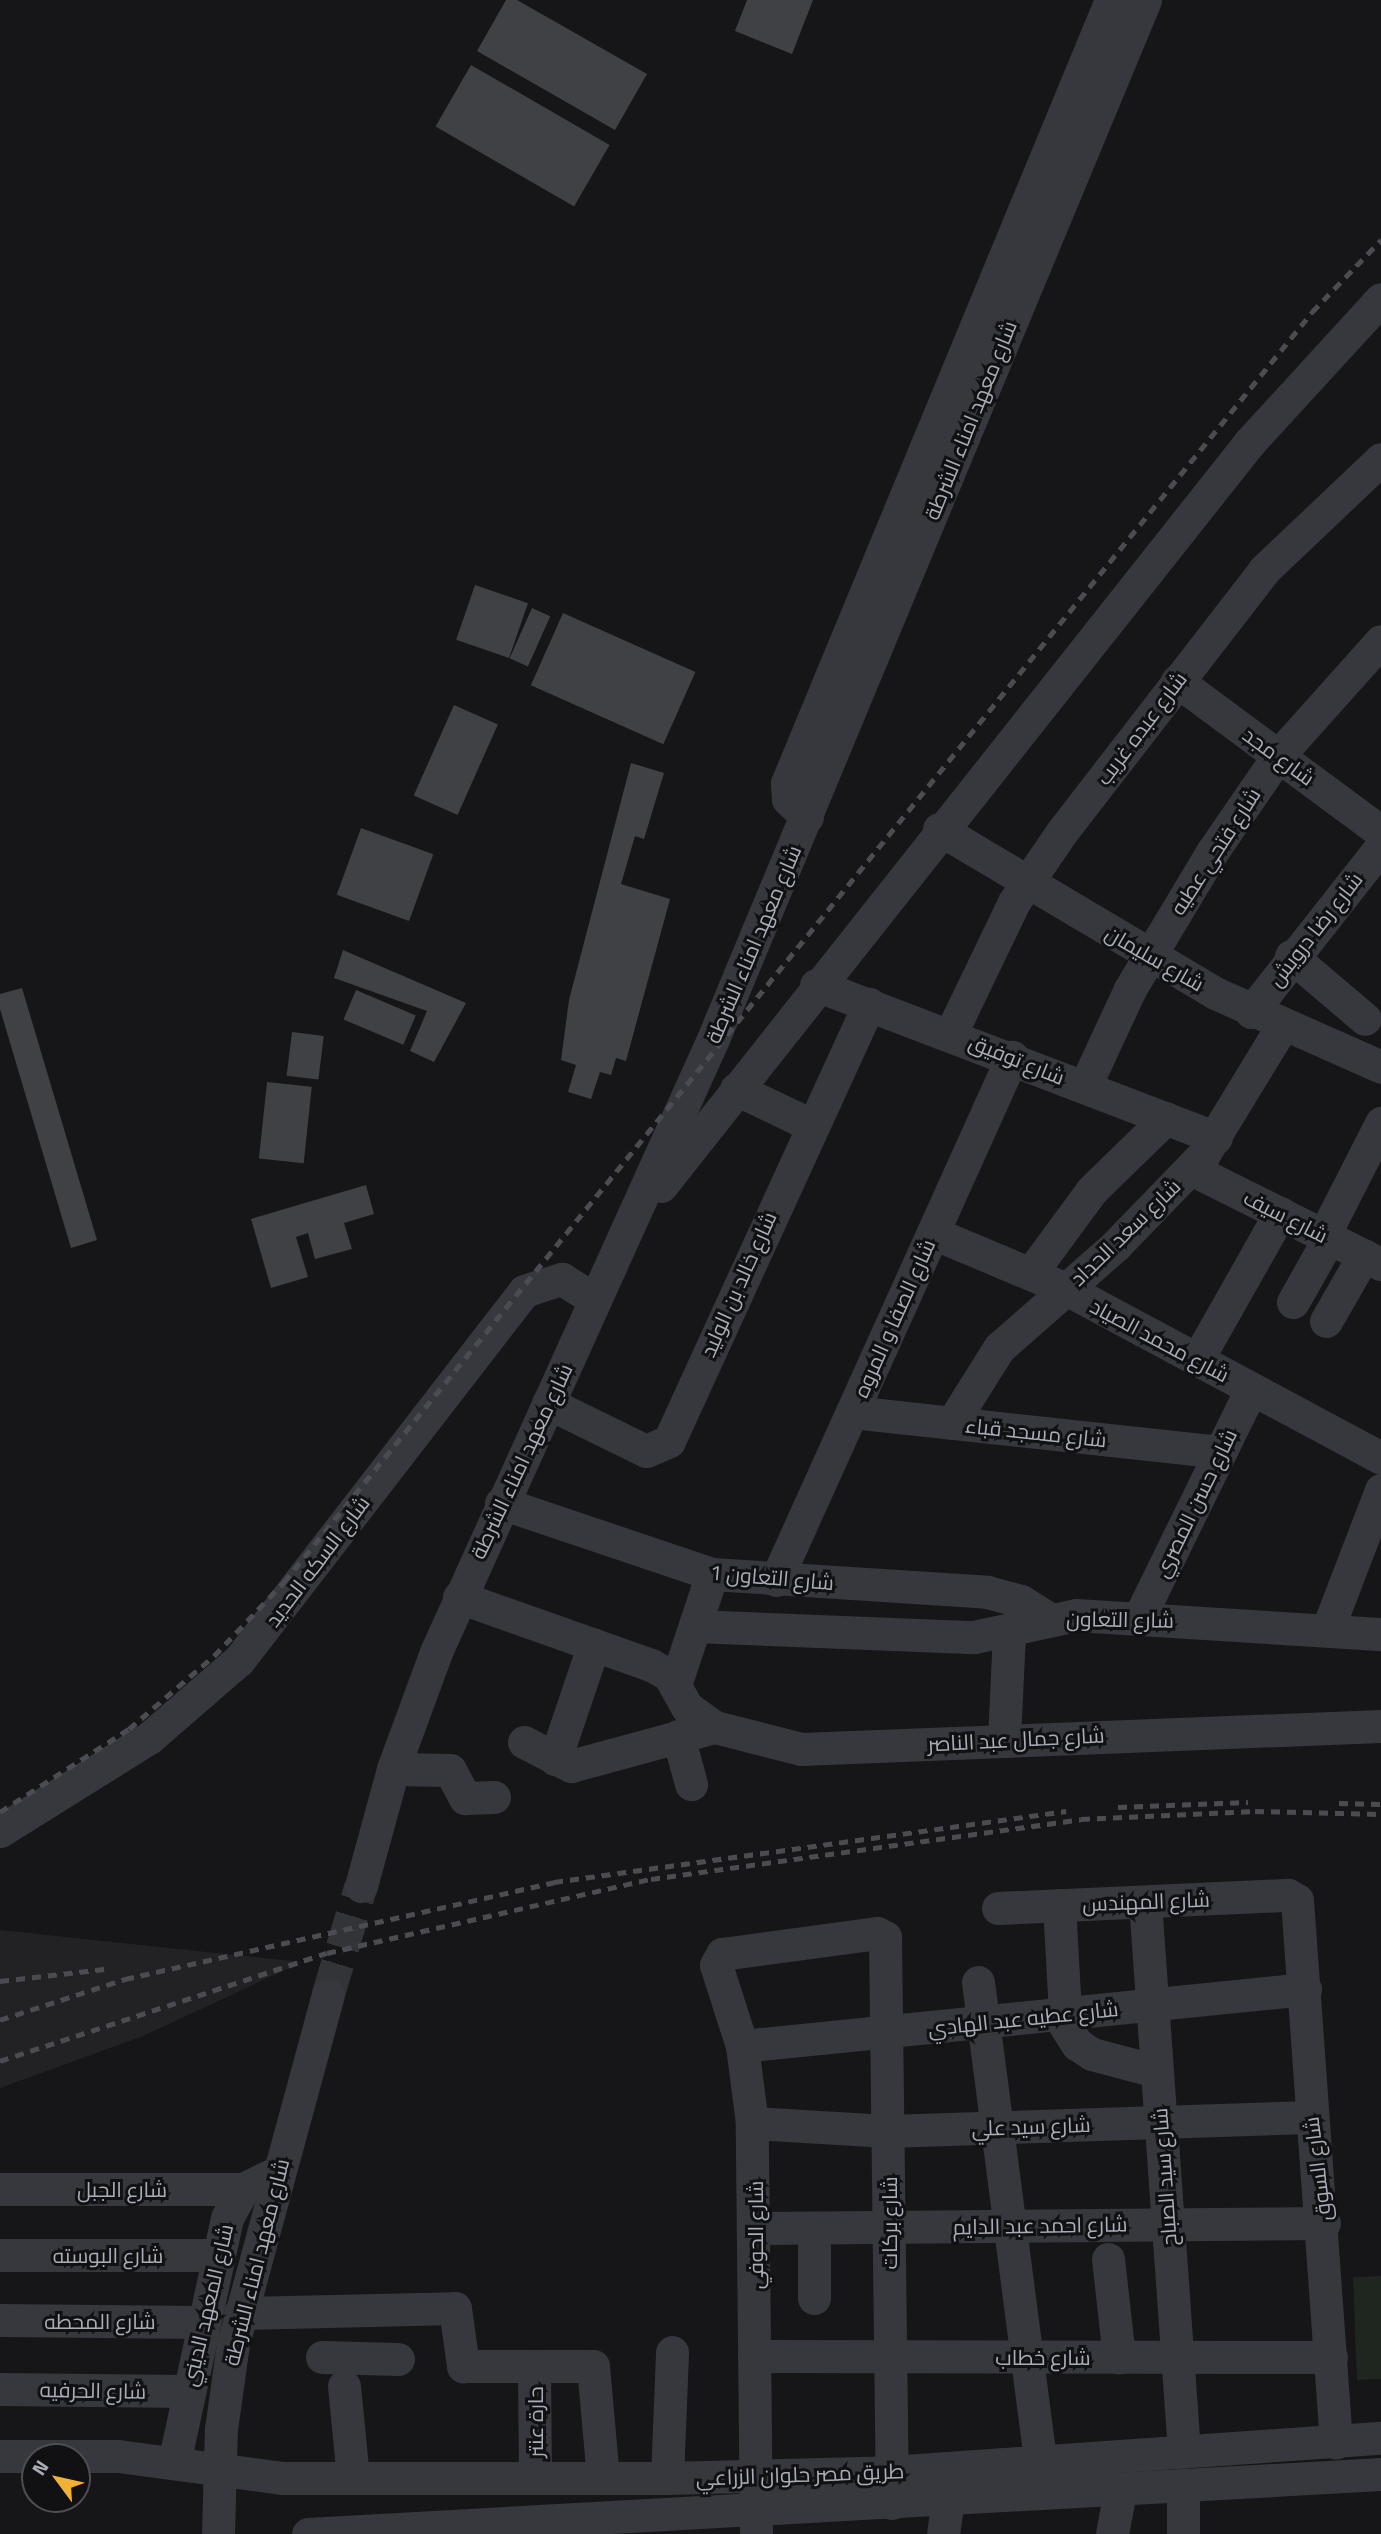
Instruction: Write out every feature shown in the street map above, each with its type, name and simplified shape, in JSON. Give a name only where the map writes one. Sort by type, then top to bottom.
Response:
[{"type":"street","points":[[1022,256],[1111,0]]},
{"type":"street","name":"شارع معهد امناء الشرطة","points":[[361,1886],[393,1769],[459,1597],[629,1227],[807,817],[1022,256],[1145,0]]},
{"type":"street","points":[[629,1227],[816,985],[1249,443],[1381,299]]},
{"type":"street","name":"شارع عبده غريب","points":[[951,1032],[1026,883],[1177,681],[1300,530],[1381,459]]},
{"type":"street","name":"شارع فتحي عطيه","points":[[1085,1086],[1149,954],[1278,756],[1381,641]]},
{"type":"street","name":"شارع مجد","points":[[1177,681],[1381,832]]},
{"type":"street","name":"شارع سليمان","points":[[939,830],[1251,1012],[1381,1066]]},
{"type":"street","name":"شارع رضا درويش","points":[[1251,1012],[1291,956],[1381,847]]},
{"type":"street","points":[[1291,956],[1366,1019]]},
{"type":"street","name":"شارع توفيق","points":[[816,985],[951,1032],[1216,1138]]},
{"type":"street","name":"شارع خالد بن الوليد","points":[[548,1403],[646,1451],[663,1448],[809,1124],[869,1004]]},
{"type":"street","name":"شارع سعد الحداد","points":[[952,1423],[984,1365],[1191,1169],[1216,1138],[1282,1026]]},
{"type":"street","name":"شارع الصفا و المروه","points":[[776,1580],[1012,1057]]},
{"type":"street","points":[[736,1089],[809,1124]]},
{"type":"street","points":[[1031,1273],[1092,1190],[1166,1118]]},
{"type":"street","points":[[1293,1302],[1381,1123]]},
{"type":"street","name":"شارع سيف","points":[[1191,1169],[1372,1259]]},
{"type":"street","points":[[1197,1360],[1280,1213]]},
{"type":"street","name":"شارع محمد الصياد","points":[[933,1233],[1066,1289],[1381,1458]]},
{"type":"street","points":[[1326,1321],[1372,1259]]},
{"type":"street","name":"شارع السكه الحديد","points":[[0,1831],[149,1738],[239,1660],[524,1292],[562,1279],[595,1300]]},
{"type":"street","name":"شارع حسن المصري","points":[[1139,1618],[1251,1389]]},
{"type":"street","name":"شارع مسجد قباء","points":[[852,1412],[1220,1452]]},
{"type":"street","points":[[1328,1628],[1381,1489]]},
{"type":"street","name":"شارع التعاون 1","points":[[501,1503],[712,1574],[987,1592],[1021,1601],[1048,1618]]},
{"type":"street","points":[[675,1685],[712,1574]]},
{"type":"street","name":"شارع جمال عبد الناصر","points":[[459,1597],[661,1669],[675,1685],[687,1707],[715,1727],[772,1744],[831,1750],[1004,1739],[1381,1726]]},
{"type":"street","name":"شارع التعاون","points":[[695,1626],[894,1637],[1009,1633],[1048,1618],[1139,1618],[1328,1628],[1381,1634]]},
{"type":"street","points":[[1004,1739],[1009,1633]]},
{"type":"street","points":[[555,1759],[594,1644]]},
{"type":"street","points":[[524,1742],[570,1766],[715,1727]]},
{"type":"street","points":[[678,1737],[691,1784]]},
{"type":"street","points":[[393,1769],[450,1770],[460,1779],[463,1797],[494,1797]]},
{"type":"street","name":"شارع المهندس","points":[[998,1908],[1293,1897]]},
{"type":"street","name":"شارع السوق","points":[[1293,1897],[1299,1905],[1310,2117],[1324,2223],[1336,2443]]},
{"type":"street","name":"شارع سيد الصباح","points":[[1145,1902],[1184,2452]]},
{"type":"street","points":[[1059,1905],[1062,2014],[1077,2044],[1092,2054],[1156,2071]]},
{"type":"street","name":"شارع الحوفي","points":[[754,2522],[756,2228],[752,2123],[742,2046],[716,1965],[722,1954],[877,1933],[886,1944]]},
{"type":"street","name":"شارع بركات","points":[[886,1944],[891,2487]]},
{"type":"street","points":[[978,1982],[1040,2462]]},
{"type":"street","name":"شارع عطيه عبد الهادي","points":[[742,2046],[1305,1989]]},
{"type":"street","name":"شارع معهد امناء الشرطة","points":[[218,2534],[219,2472],[240,2313],[328,1995]]},
{"type":"street","name":"شارع سيد علي","points":[[752,2123],[888,2131],[1310,2117]]},
{"type":"street","points":[[243,2189],[278,2172]]},
{"type":"street","name":"شارع الجبل","points":[[0,2189],[243,2189]]},
{"type":"street","name":"شارع المعهد الديني","points":[[174,2463],[200,2322],[217,2255],[243,2189]]},
{"type":"street","name":"شارع احمد عبد الدايم","points":[[756,2228],[1324,2223]]},
{"type":"street","points":[[814,2228],[814,2298]]},
{"type":"street","name":"شارع البوسته","points":[[0,2255],[217,2255]]},
{"type":"street","points":[[1108,2259],[1119,2357]]},
{"type":"street","points":[[322,2357],[398,2371],[399,2309]]},
{"type":"street","points":[[240,2313],[457,2309],[463,2366],[596,2368],[603,2478]]},
{"type":"street","name":"شارع المحطه","points":[[0,2320],[200,2322]]},
{"type":"street","points":[[667,2478],[672,2352]]},
{"type":"street","name":"شارع خطاب","points":[[754,2356],[1331,2357]]},
{"type":"street","name":"حارة عنتر","points":[[534,2366],[535,2478]]},
{"type":"street","points":[[344,2386],[353,2478]]},
{"type":"street","name":"شارع الحرفيه","points":[[0,2389],[186,2391]]},
{"type":"street","name":"طريق مصر حلوان الزراعي","points":[[308,2534],[843,2520],[891,2487],[1040,2462],[1381,2438]]},
{"type":"street","points":[[1286,2446],[1286,2482]]},
{"type":"street","name":"طريق مصر حلوان الزراعي","points":[[0,2455],[174,2463],[219,2472],[353,2478],[667,2478],[753,2475],[891,2487],[948,2500],[1286,2482],[1381,2474]]},
{"type":"street","points":[[1183,2534],[1184,2487]]},
{"type":"street","points":[[1112,2534],[1120,2491]]},
{"type":"street","points":[[943,2534],[948,2500]]},
{"type":"shaded area","points":[[0,1930],[302,1962],[143,2036],[0,2088]]},
{"type":"shaded area","points":[[1381,2276],[1381,2379],[1357,2380],[1353,2277]]},
{"type":"building","points":[[506,0],[517,0],[647,74],[615,130],[477,51]]},
{"type":"building","points":[[747,0],[813,0],[792,54],[735,31]]},
{"type":"building","points":[[471,65],[610,145],[574,206],[436,126]]},
{"type":"building","points":[[475,585],[528,603],[509,658],[456,640]]},
{"type":"building","points":[[532,608],[550,616],[528,666],[510,658]]},
{"type":"building","points":[[563,613],[695,672],[663,744],[531,685]]},
{"type":"building","points":[[454,705],[498,725],[458,815],[414,795]]},
{"type":"building","points":[[631,763],[664,773],[644,839],[635,836],[621,884],[670,899],[626,1061],[616,1058],[611,1075],[600,1072],[591,1099],[568,1092],[576,1065],[561,1060],[569,1000]]},
{"type":"building","points":[[361,828],[433,854],[409,921],[337,895]]},
{"type":"building","points":[[343,950],[466,1003],[434,1062],[410,1051],[427,1011],[334,978]]},
{"type":"building","points":[[22,988],[97,1240],[71,1248],[0,1009],[0,994]]},
{"type":"building","points":[[356,990],[416,1015],[403,1045],[343,1019]]},
{"type":"building","points":[[292,1032],[324,1036],[318,1080],[287,1076]]},
{"type":"building","points":[[267,1082],[312,1087],[304,1163],[259,1159]]},
{"type":"building","points":[[366,1185],[374,1214],[344,1223],[352,1249],[315,1259],[308,1233],[296,1237],[308,1277],[271,1288],[251,1219]]},
{"type":"tunnel","points":[[328,1995],[361,1886]]},
{"type":"railway","points":[[0,1812],[129,1729],[214,1656],[284,1582],[1312,312],[1381,240]]},
{"type":"railway","points":[[1118,1807],[1248,1802]]},
{"type":"railway","points":[[1339,1803],[1381,1804]]},
{"type":"railway","points":[[0,2020],[125,1979],[554,1882],[1066,1811]]},
{"type":"railway","points":[[0,2061],[327,1953],[651,1879],[1081,1819],[1255,1811],[1381,1814]]},
{"type":"railway","points":[[0,1981],[104,1969]]}]
